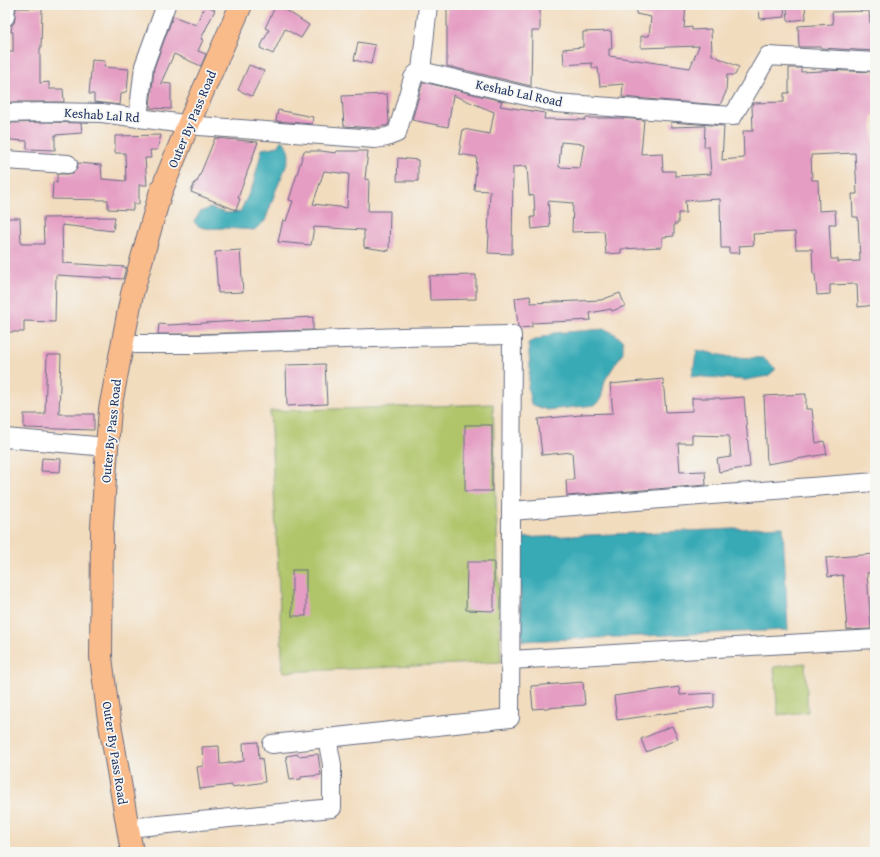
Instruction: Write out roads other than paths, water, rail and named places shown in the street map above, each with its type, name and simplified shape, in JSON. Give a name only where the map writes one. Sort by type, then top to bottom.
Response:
[{"type":"main road","name":"Outer By Pass Road","points":[[142,852],[113,655],[114,526],[119,449],[132,358],[145,292],[170,196],[194,126],[241,5]]},
{"type":"main road","name":"Outer By Pass Road","points":[[132,852],[108,713],[101,657],[102,527],[110,409],[132,294],[160,194],[251,5]]},
{"type":"street","points":[[5,17],[6,5]]},
{"type":"street","points":[[138,118],[144,66],[166,5]]},
{"type":"street","points":[[194,126],[375,139],[387,137],[397,133],[413,78],[421,71],[428,5]]},
{"type":"street","name":"Keshab Lal Road","points":[[421,71],[555,103],[733,116],[768,56],[875,62]]},
{"type":"street","name":"Keshab Lal Rd","points":[[5,113],[102,113],[194,126]]},
{"type":"street","points":[[5,160],[68,164]]},
{"type":"street","points":[[135,344],[198,344],[512,335],[510,718],[272,744]]},
{"type":"street","points":[[5,438],[107,447]]},
{"type":"street","points":[[511,512],[875,482]]},
{"type":"street","points":[[510,660],[875,639]]},
{"type":"street","points":[[138,827],[332,808],[332,765],[327,738]]},
{"type":"water","points":[[282,139],[288,148],[289,157],[265,221],[254,230],[204,228],[200,227],[194,222],[200,212],[210,208],[227,213],[240,212],[253,185],[262,149],[279,146]]},
{"type":"water","points":[[605,329],[615,334],[623,341],[623,352],[605,380],[601,399],[595,405],[547,410],[531,404],[528,389],[530,365],[528,343],[554,333]]},
{"type":"water","points":[[697,350],[730,357],[763,358],[776,369],[768,376],[746,380],[692,376]]},
{"type":"water","points":[[783,527],[788,630],[522,641],[518,538]]}]
